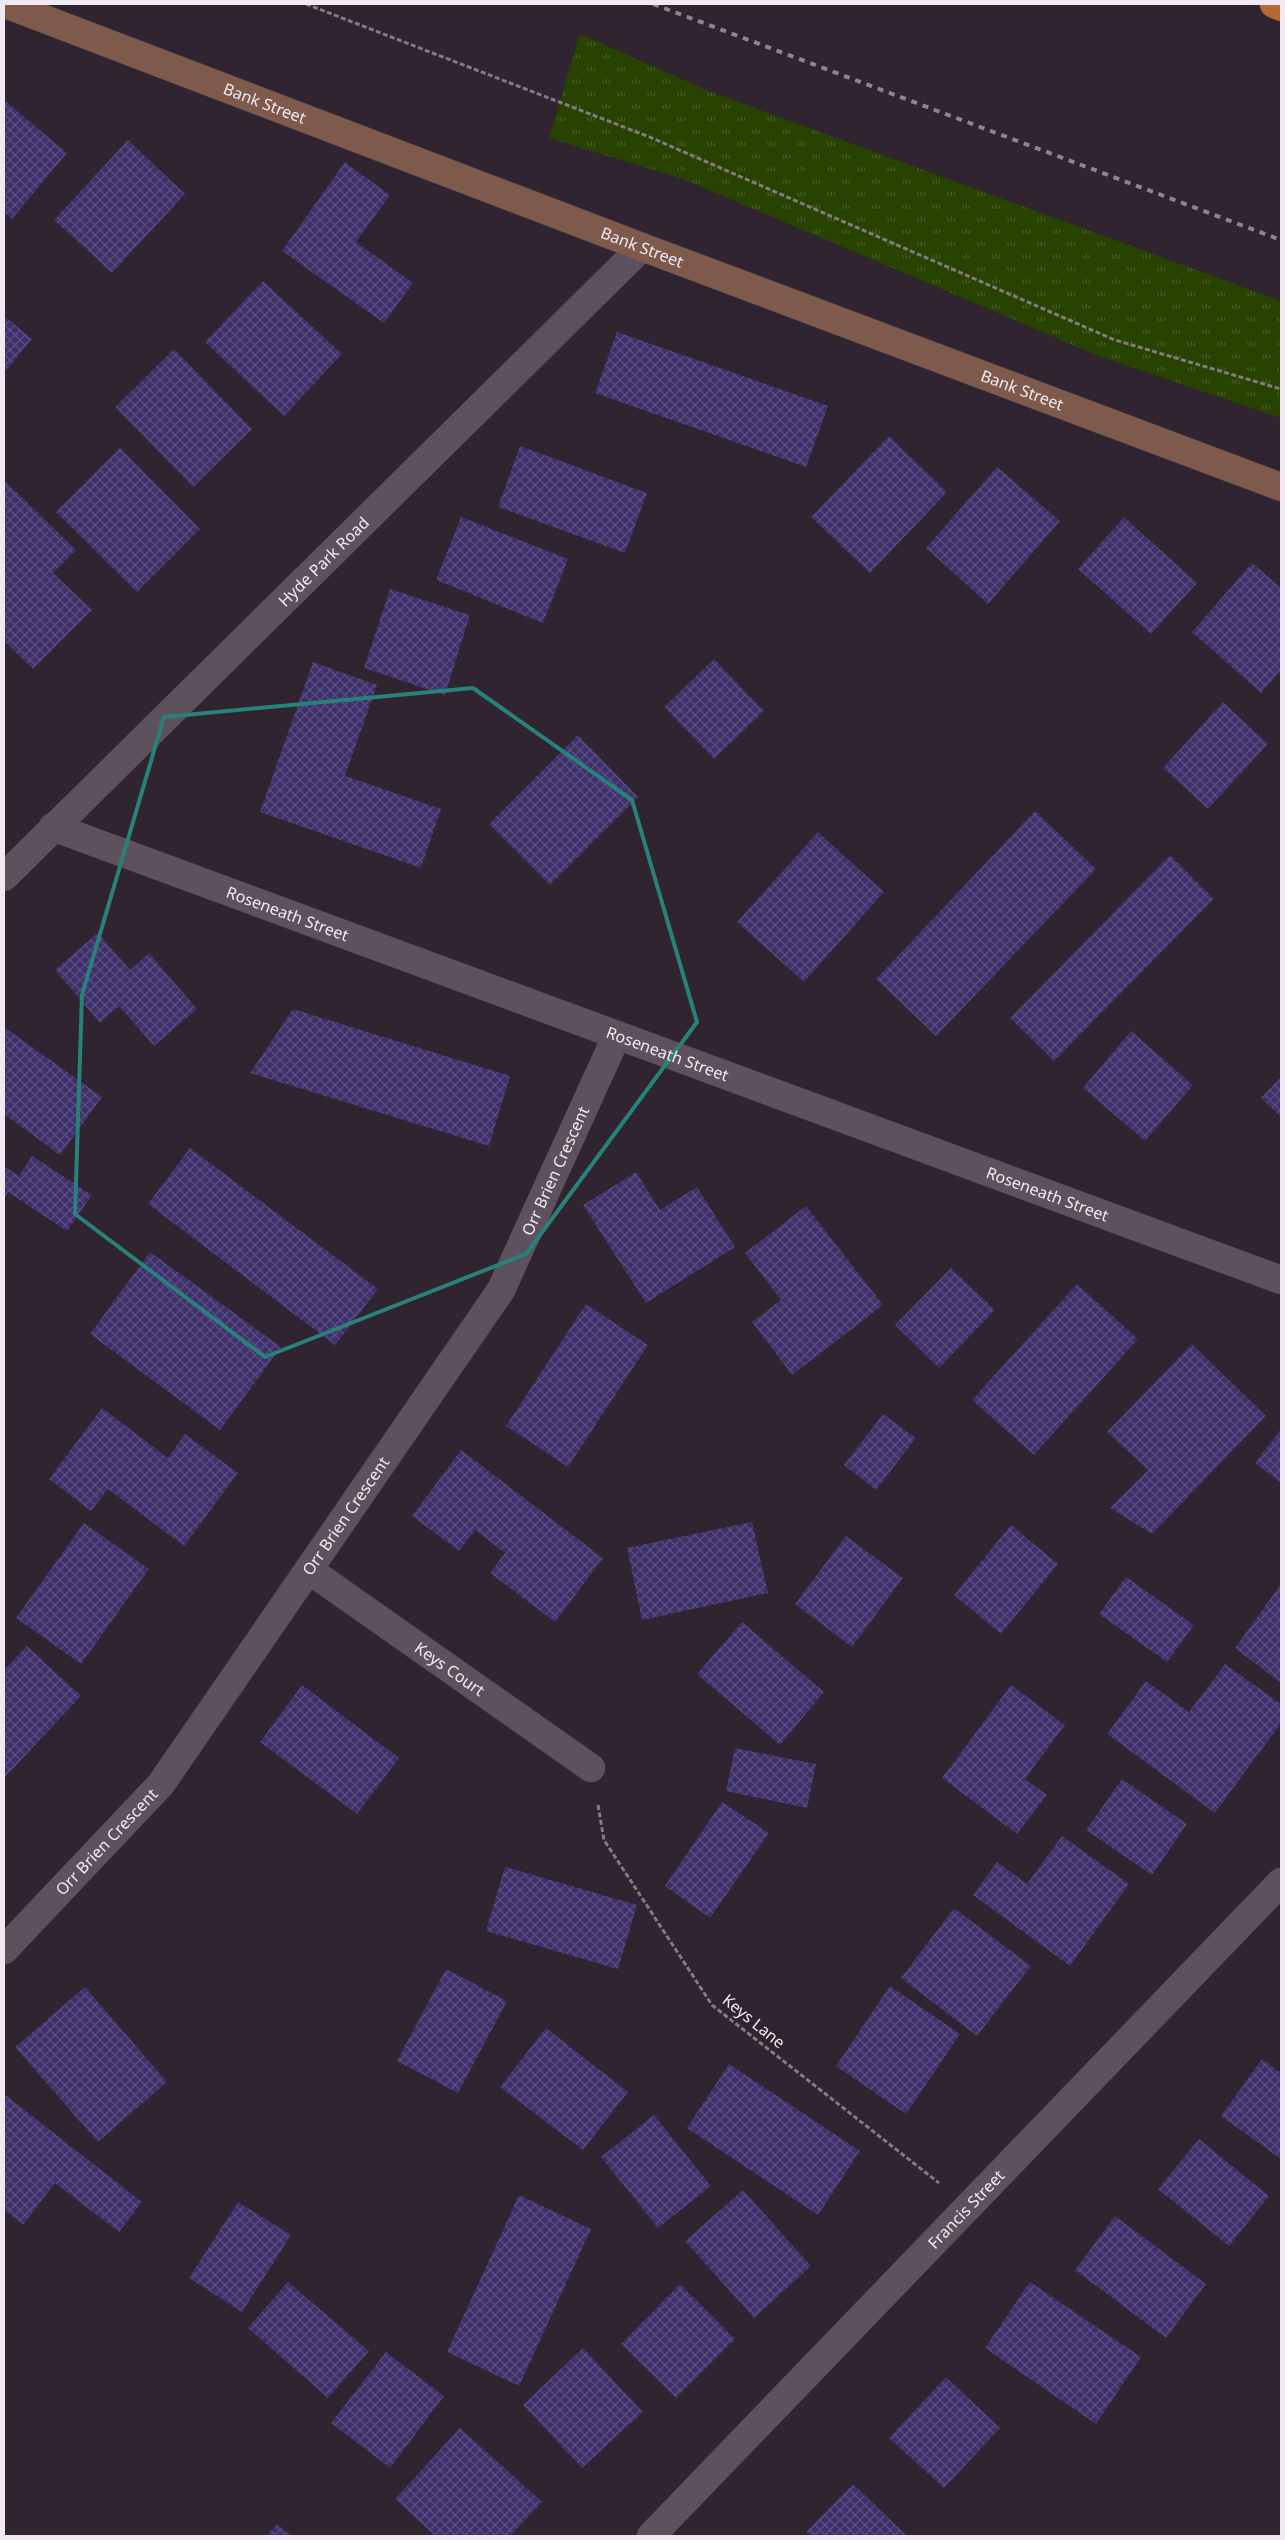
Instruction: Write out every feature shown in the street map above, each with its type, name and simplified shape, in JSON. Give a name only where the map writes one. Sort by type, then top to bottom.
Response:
[{"type":"highway","points":[[1274,4],[1281,7]]},
{"type":"main road","name":"Bank Street","points":[[5,4],[642,247],[1281,487]]},
{"type":"street","name":"Hyde Park Road","points":[[4,877],[642,247]]},
{"type":"street","name":"Roseneath Street","points":[[53,827],[1281,1280]]},
{"type":"street","name":"Orr Brien Crescent","points":[[4,1950],[161,1784],[501,1290],[617,1035]]},
{"type":"street","name":"Keys Court","points":[[309,1570],[591,1768]]},
{"type":"street","name":"Francis Street","points":[[651,2536],[1281,1882]]},
{"type":"path","points":[[306,4],[646,136],[1115,340],[1281,389]]},
{"type":"path","name":"Keys Lane","points":[[591,1768],[604,1840],[712,2005],[943,2186],[968,2208]]},
{"type":"highlighted area","points":[[473,688],[632,800],[697,1022],[526,1254],[265,1357],[75,1214],[82,995],[164,717]]},
{"type":"green space","points":[[580,34],[711,92],[1281,301],[1281,418],[1099,356],[683,179],[549,138]]},
{"type":"building","points":[[4,100],[67,153],[12,219],[4,212]]},
{"type":"building","points":[[128,140],[185,194],[112,273],[54,220]]},
{"type":"building","points":[[345,162],[390,195],[356,242],[413,283],[384,323],[282,251]]},
{"type":"building","points":[[263,281],[342,354],[284,416],[205,342]]},
{"type":"building","points":[[4,316],[32,339],[4,373]]},
{"type":"building","points":[[617,332],[828,406],[806,467],[595,393]]},
{"type":"building","points":[[174,349],[252,429],[193,487],[115,407]]},
{"type":"building","points":[[889,436],[947,492],[870,573],[811,517]]},
{"type":"building","points":[[520,446],[647,493],[625,553],[498,507]]},
{"type":"building","points":[[120,448],[200,529],[137,592],[56,512]]},
{"type":"building","points":[[997,467],[1060,521],[988,604],[926,548]]},
{"type":"building","points":[[4,480],[76,550],[53,573],[92,610],[33,669],[4,641]]},
{"type":"building","points":[[461,517],[568,559],[543,623],[436,580]]},
{"type":"building","points":[[1124,517],[1197,583],[1151,634],[1078,569]]},
{"type":"building","points":[[1252,563],[1281,588],[1281,670],[1261,693],[1192,632]]},
{"type":"building","points":[[390,589],[470,615],[445,695],[364,668]]},
{"type":"building","points":[[714,659],[764,711],[714,759],[664,707]]},
{"type":"building","points":[[313,662],[377,685],[345,776],[441,809],[421,868],[260,812]]},
{"type":"building","points":[[1223,702],[1268,744],[1208,809],[1163,768]]},
{"type":"building","points":[[578,735],[638,797],[550,885],[489,824]]},
{"type":"building","points":[[1035,811],[1096,869],[936,1036],[876,979]]},
{"type":"building","points":[[818,832],[884,892],[804,982],[737,922]]},
{"type":"building","points":[[1170,855],[1214,899],[1054,1061],[1010,1018]]},
{"type":"building","points":[[98,933],[130,970],[149,953],[197,1009],[154,1046],[119,1006],[100,1023],[55,970]]},
{"type":"building","points":[[293,1009],[510,1076],[489,1146],[250,1073]]},
{"type":"building","points":[[4,1027],[102,1097],[60,1155],[4,1114]]},
{"type":"building","points":[[1131,1031],[1193,1085],[1145,1141],[1083,1088]]},
{"type":"building","points":[[1281,1077],[1281,1117],[1261,1098]]},
{"type":"building","points":[[190,1148],[378,1289],[335,1345],[148,1204]]},
{"type":"building","points":[[32,1156],[92,1195],[67,1231],[8,1192],[4,1199],[4,1166],[19,1176]]},
{"type":"building","points":[[636,1172],[660,1210],[697,1187],[735,1247],[646,1303],[583,1205]]},
{"type":"building","points":[[806,1206],[883,1305],[792,1375],[752,1322],[781,1300],[745,1253]]},
{"type":"building","points":[[150,1252],[281,1347],[220,1430],[90,1334]]},
{"type":"building","points":[[951,1268],[995,1310],[939,1368],[895,1325]]},
{"type":"building","points":[[1077,1284],[1138,1339],[1034,1455],[972,1400]]},
{"type":"building","points":[[586,1304],[648,1345],[568,1467],[506,1426]]},
{"type":"building","points":[[1192,1344],[1266,1416],[1152,1534],[1110,1508],[1148,1470],[1107,1432]]},
{"type":"building","points":[[102,1408],[168,1458],[185,1434],[238,1473],[184,1546],[108,1489],[91,1511],[49,1479]]},
{"type":"building","points":[[883,1414],[916,1438],[876,1490],[844,1465]]},
{"type":"building","points":[[1281,1429],[1281,1483],[1255,1463]]},
{"type":"building","points":[[461,1450],[603,1558],[555,1622],[490,1573],[505,1553],[475,1530],[459,1551],[412,1516]]},
{"type":"building","points":[[752,1522],[768,1593],[642,1620],[627,1548]]},
{"type":"building","points":[[84,1523],[149,1569],[81,1664],[16,1618]]},
{"type":"building","points":[[1011,1525],[1058,1564],[1001,1634],[954,1595]]},
{"type":"building","points":[[846,1536],[903,1578],[852,1647],[795,1604]]},
{"type":"building","points":[[1126,1577],[1194,1625],[1167,1662],[1099,1614]]},
{"type":"building","points":[[1281,1584],[1281,1683],[1235,1648]]},
{"type":"building","points":[[742,1622],[824,1692],[780,1745],[697,1674]]},
{"type":"building","points":[[27,1646],[81,1696],[4,1778],[4,1670]]},
{"type":"building","points":[[1225,1664],[1281,1704],[1281,1723],[1215,1813],[1107,1734],[1146,1681],[1189,1712]]},
{"type":"building","points":[[302,1685],[399,1758],[357,1814],[260,1742]]},
{"type":"building","points":[[1011,1685],[1065,1725],[1025,1779],[1047,1795],[1017,1834],[942,1778]]},
{"type":"building","points":[[735,1748],[816,1764],[807,1808],[726,1791]]},
{"type":"building","points":[[1122,1779],[1187,1824],[1152,1875],[1086,1830]]},
{"type":"building","points":[[722,1802],[769,1833],[710,1918],[665,1886]]},
{"type":"building","points":[[1062,1836],[1129,1884],[1070,1966],[973,1895],[997,1862],[1027,1884]]},
{"type":"building","points":[[505,1867],[637,1905],[618,1969],[486,1931]]},
{"type":"building","points":[[954,1908],[1031,1966],[977,2036],[901,1978]]},
{"type":"building","points":[[446,1969],[507,2001],[458,2093],[397,2061]]},
{"type":"building","points":[[890,1986],[960,2034],[906,2114],[836,2066]]},
{"type":"building","points":[[85,1987],[167,2082],[98,2142],[15,2047]]},
{"type":"building","points":[[546,2028],[628,2092],[583,2150],[500,2087]]},
{"type":"building","points":[[1262,2059],[1281,2073],[1281,2159],[1221,2116]]},
{"type":"building","points":[[729,2064],[860,2151],[818,2215],[687,2128]]},
{"type":"building","points":[[4,2094],[142,2202],[119,2232],[55,2183],[23,2225],[4,2210]]},
{"type":"building","points":[[654,2115],[711,2186],[658,2228],[601,2157]]},
{"type":"building","points":[[1199,2139],[1269,2196],[1229,2246],[1158,2189]]},
{"type":"building","points":[[743,2190],[811,2266],[754,2318],[685,2241]]},
{"type":"building","points":[[519,2195],[591,2229],[519,2386],[447,2352]]},
{"type":"building","points":[[238,2202],[291,2235],[242,2312],[189,2278]]},
{"type":"building","points":[[1115,2216],[1206,2284],[1166,2338],[1075,2270]]},
{"type":"building","points":[[288,2282],[369,2351],[328,2398],[248,2328]]},
{"type":"building","points":[[1030,2282],[1141,2357],[1096,2424],[985,2348]]},
{"type":"building","points":[[680,2284],[735,2339],[676,2398],[621,2344]]},
{"type":"building","points":[[583,2348],[643,2412],[582,2468],[523,2405]]},
{"type":"building","points":[[386,2352],[444,2396],[390,2468],[331,2423]]},
{"type":"building","points":[[946,2377],[1000,2428],[944,2488],[889,2438]]},
{"type":"building","points":[[460,2428],[542,2502],[510,2536],[435,2536],[395,2499]]},
{"type":"building","points":[[853,2484],[907,2536],[811,2536],[806,2532]]},
{"type":"building","points":[[277,2524],[292,2536],[266,2536]]},
{"type":"railway","points":[[653,4],[1281,240]]}]
